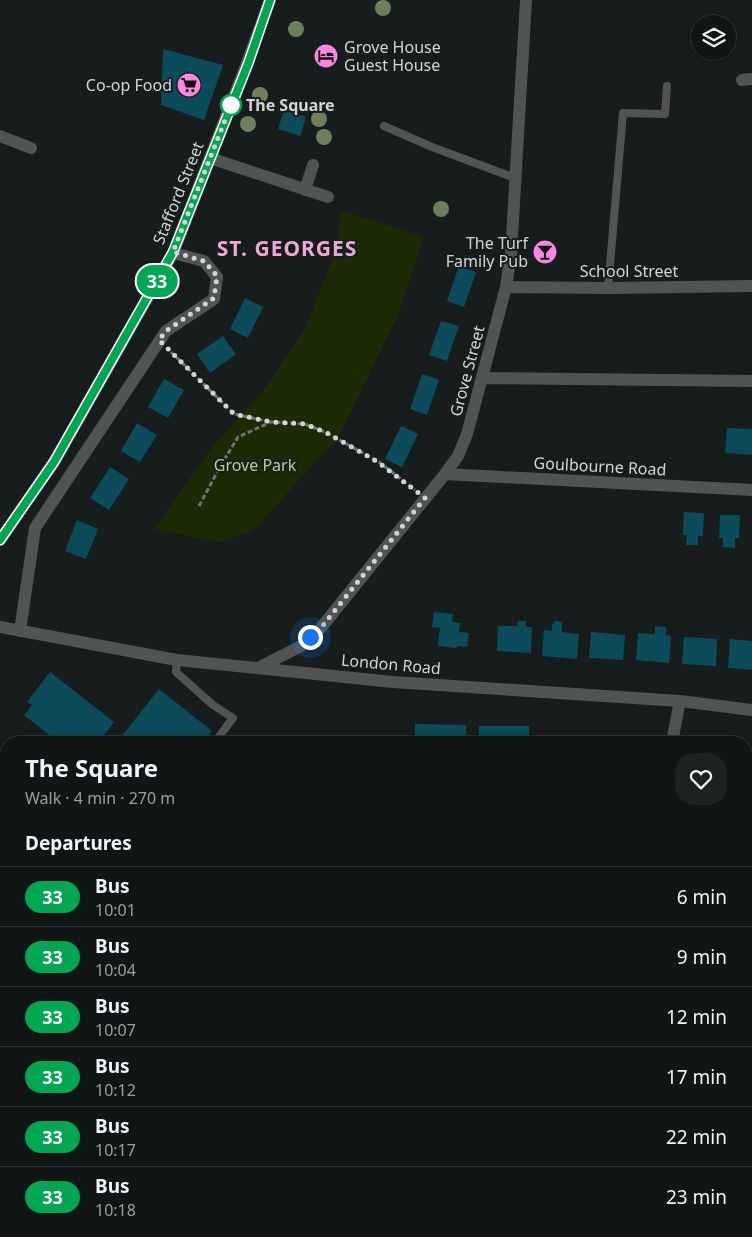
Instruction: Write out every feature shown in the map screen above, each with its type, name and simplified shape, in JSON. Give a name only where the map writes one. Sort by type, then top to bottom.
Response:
[{"type":"street","name":"Stafford Street","points":[[0,540],[54,462],[173,252],[248,64],[270,0]]},
{"type":"street","name":"Grove Street","points":[[258,668],[301,646],[320,629],[445,474],[458,456],[467,434],[506,287],[511,254],[526,0]]},
{"type":"street","points":[[0,136],[31,148]]},
{"type":"street","points":[[210,158],[328,197]]},
{"type":"street","points":[[305,190],[313,165]]},
{"type":"street","points":[[20,631],[34,528],[166,331],[214,298],[217,276],[204,261],[173,252]]},
{"type":"street","name":"School Street","points":[[506,287],[752,286]]},
{"type":"street","points":[[483,378],[752,381]]},
{"type":"street","name":"Goulbourne Road","points":[[445,474],[752,490]]},
{"type":"street","name":"London Road","points":[[0,627],[177,660],[393,682],[680,701],[752,710]]},
{"type":"street","points":[[673,736],[680,701]]},
{"type":"lane","points":[[608,288],[623,113],[664,114],[667,86]]},
{"type":"lane","points":[[384,126],[432,147],[515,178]]},
{"type":"lane","points":[[177,660],[176,672],[213,705],[234,718],[220,736]]},
{"type":"path","points":[[159,340],[234,414],[271,422],[305,424],[327,433],[378,462],[425,498]]},
{"type":"path","points":[[199,506],[221,464],[238,437],[271,422]]},
{"type":"green space","name":"Grove Park","points":[[340,210],[424,237],[398,315],[339,436],[253,531],[219,542],[154,529],[212,447],[265,389],[304,330],[338,246]]},
{"type":"building","name":"Co-op Food","points":[[163,49],[223,65],[204,120],[161,105]]},
{"type":"building","points":[[284,110],[306,117],[300,136],[278,129]]},
{"type":"building","points":[[459,266],[476,272],[464,307],[447,301]]},
{"type":"building","points":[[245,298],[263,307],[248,338],[230,329]]},
{"type":"building","points":[[441,321],[459,326],[447,361],[429,355]]},
{"type":"building","points":[[223,336],[236,354],[210,373],[197,354]]},
{"type":"building","points":[[422,374],[439,380],[427,415],[410,409]]},
{"type":"building","points":[[164,379],[184,390],[168,418],[148,407]]},
{"type":"building","points":[[137,423],[157,435],[140,462],[121,451]]},
{"type":"building","points":[[401,426],[418,434],[402,467],[385,459]]},
{"type":"building","points":[[727,428],[752,429],[752,455],[725,453]]},
{"type":"building","points":[[110,467],[129,479],[109,510],[90,498]]},
{"type":"building","points":[[684,512],[704,513],[703,536],[698,536],[698,545],[686,545],[687,535],[683,535]]},
{"type":"building","points":[[720,515],[740,515],[739,538],[735,538],[735,548],[723,547],[723,538],[719,538]]},
{"type":"building","points":[[77,520],[98,529],[86,559],[65,551]]},
{"type":"building","points":[[434,612],[453,614],[452,622],[460,623],[459,632],[469,633],[467,647],[438,646],[440,628],[432,627]]},
{"type":"building","points":[[518,621],[526,621],[526,627],[532,627],[531,653],[497,651],[498,626],[517,626]]},
{"type":"building","points":[[555,621],[562,622],[562,632],[579,634],[577,659],[542,656],[544,630],[552,631],[552,625]]},
{"type":"building","points":[[655,626],[666,627],[666,635],[671,636],[669,663],[636,660],[638,633],[655,634]]},
{"type":"building","points":[[591,632],[625,635],[623,660],[589,658]]},
{"type":"building","points":[[684,637],[717,639],[716,666],[682,664]]},
{"type":"building","points":[[730,639],[752,641],[752,670],[728,668]]},
{"type":"building","points":[[50,672],[114,722],[104,735],[105,736],[50,736],[24,715],[32,705],[27,702]]},
{"type":"building","points":[[159,689],[212,731],[208,736],[122,736]]},
{"type":"building","points":[[415,724],[466,725],[466,736],[415,736]]},
{"type":"building","points":[[479,726],[529,726],[529,736],[479,736]]},
{"type":"bus line","name":"33","points":[[0,540],[54,462],[173,252],[248,64],[270,0]]},
{"type":"place","name":"Grove House Guest House","points":[[326,56]]},
{"type":"place","name":"Co-op Food","points":[[189,85]]},
{"type":"place","name":"The Square","points":[[231,105]]},
{"type":"place","name":"The Turf Family Pub","points":[[545,252]]},
{"type":"district","name":"ST. GEORGES","points":[[287,249]]},
{"type":"route","points":[[231,105],[173,252],[204,261],[217,276],[214,298],[166,331],[159,340],[234,414],[271,422],[305,424],[327,433],[378,462],[425,498],[320,629],[310,637]]}]
